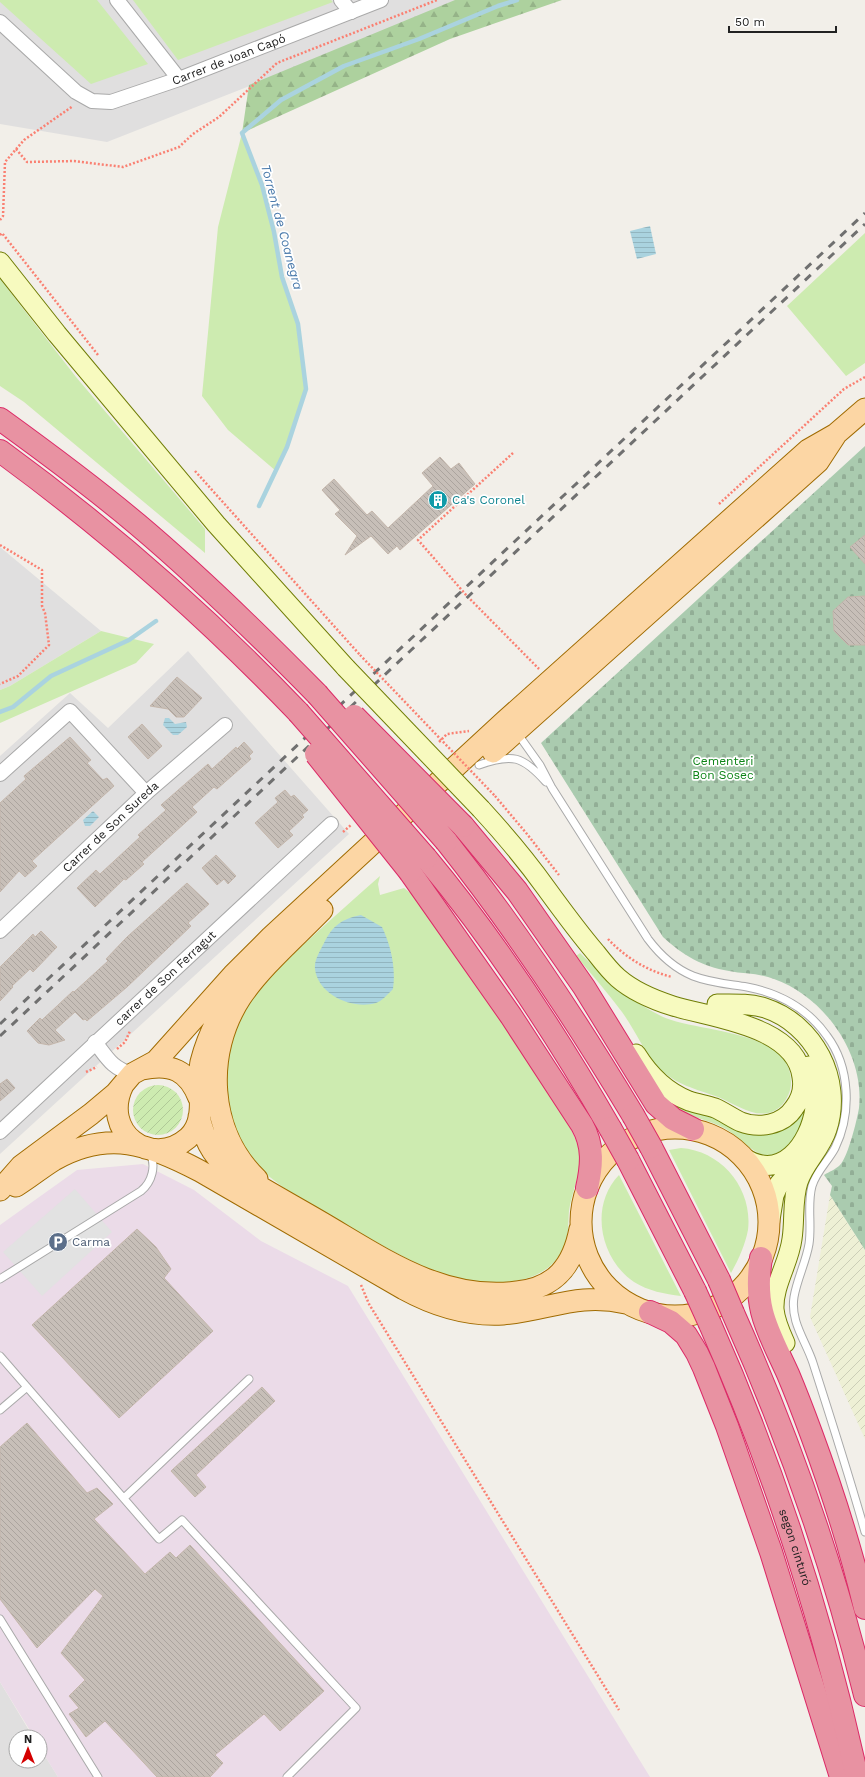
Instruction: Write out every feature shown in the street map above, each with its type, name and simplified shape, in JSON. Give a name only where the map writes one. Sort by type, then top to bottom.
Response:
[{"type":"highway","points":[[0,419],[88,484],[137,525],[221,599],[321,691],[463,826],[517,891],[584,987],[656,1104],[670,1116],[693,1129]]},
{"type":"highway","points":[[0,451],[72,505],[127,549],[211,624],[293,716],[418,865],[507,1010],[582,1124],[588,1137],[591,1151],[590,1172],[587,1188]]},
{"type":"highway","points":[[321,691],[446,841],[483,889],[544,974],[578,1025],[651,1147],[718,1280],[774,1410],[812,1513],[845,1618],[865,1695]]},
{"type":"highway","name":"segon cinturó","points":[[418,865],[469,913],[532,1002],[591,1095],[610,1128],[695,1291],[752,1422],[797,1549],[822,1632],[857,1777]]},
{"type":"highway","points":[[761,1258],[758,1297],[762,1314],[812,1435],[848,1546],[865,1608]]},
{"type":"highway","points":[[650,1312],[680,1328],[698,1353],[727,1426],[768,1544],[841,1777]]},
{"type":"main road","points":[[0,1190],[21,1166],[91,1114],[116,1093],[133,1075],[156,1060],[233,975],[290,920],[550,681],[808,450],[836,434],[861,415]]},
{"type":"main road","points":[[274,1194],[243,1164],[223,1127],[218,1106],[216,1086],[220,1046],[233,1010],[249,986],[322,910],[479,764],[818,462],[836,434]]},
{"type":"main road","points":[[0,1196],[55,1160],[80,1148],[99,1144],[124,1142],[171,1156],[200,1171],[417,1296],[451,1309],[472,1313],[504,1314],[586,1299],[607,1299],[626,1303],[650,1312],[667,1315],[689,1316],[701,1314],[723,1306],[740,1292],[748,1282],[761,1258],[766,1242],[769,1226],[765,1193],[758,1177],[743,1157],[724,1141],[693,1129],[676,1127],[661,1129],[636,1138],[610,1156],[600,1165],[583,1198],[578,1238],[567,1266],[554,1279],[536,1288],[523,1292],[500,1294],[478,1293],[441,1285],[406,1271],[221,1162],[205,1138],[199,1108],[195,1086],[187,1077],[177,1070],[166,1066],[133,1075],[119,1094],[116,1104],[117,1116],[127,1136],[136,1143],[147,1148],[170,1148],[180,1144],[189,1136],[195,1128],[199,1108],[200,1072],[212,1027],[224,1007],[251,972],[286,937],[322,910]]},
{"type":"main road","points":[[581,1223],[585,1248],[592,1265],[605,1284],[626,1303]]},
{"type":"street","points":[[117,0],[179,79]]},
{"type":"street","points":[[341,0],[350,12]]},
{"type":"street","name":"Carrer de Joan Capó","points":[[0,22],[76,92],[92,101],[111,102],[179,79],[381,0]]},
{"type":"street","points":[[1,262],[57,334],[216,524],[353,662],[521,856],[598,942],[619,979],[637,991],[674,1007],[760,1014],[788,1028],[799,1038],[810,1052],[817,1065],[822,1080],[824,1108],[817,1135],[803,1158],[779,1184],[774,1196],[769,1226]]},
{"type":"street","points":[[0,774],[70,711],[146,793]]},
{"type":"street","name":"Carrer de Son Sureda","points":[[0,931],[146,793],[225,725]]},
{"type":"street","name":"carrer de Son Ferragut","points":[[0,1132],[331,824]]},
{"type":"street","points":[[584,987],[615,1021],[648,1072],[673,1093],[696,1103],[714,1108],[747,1124],[768,1124],[792,1112],[799,1101],[802,1088],[802,1074],[795,1059],[783,1046],[766,1034],[716,1010]]},
{"type":"street","points":[[716,1010],[756,1006],[772,1010],[789,1020],[802,1031],[816,1047],[826,1067],[830,1084],[832,1102],[830,1120],[821,1145],[798,1180],[795,1196],[791,1245],[776,1291],[774,1303],[776,1319],[800,1383],[812,1435]]},
{"type":"street","points":[[716,1010],[744,1017],[768,1026],[781,1033],[804,1057],[810,1068],[815,1086],[815,1108],[812,1124],[804,1141],[789,1159],[778,1165],[762,1166],[743,1157]]},
{"type":"street","points":[[95,1042],[112,1065],[120,1071],[133,1075]]},
{"type":"lane","points":[[521,727],[520,737],[540,765],[552,788],[648,939],[658,951],[676,966],[692,975],[714,982],[758,989],[792,1003],[820,1027],[831,1041],[838,1055],[843,1071],[846,1089],[844,1120],[834,1148],[813,1184],[811,1195],[809,1244],[796,1289],[793,1312],[797,1327],[811,1359],[826,1403],[865,1532]]},
{"type":"lane","points":[[479,764],[503,758],[520,760],[534,768],[552,788]]},
{"type":"lane","points":[[0,1279],[141,1191],[151,1179],[153,1168],[152,1156],[147,1148]]},
{"type":"lane","points":[[0,1356],[159,1539],[182,1520],[356,1708],[287,1777]]},
{"type":"lane","points":[[124,1498],[249,1379]]},
{"type":"lane","points":[[0,1410],[27,1387]]},
{"type":"lane","points":[[0,1619],[98,1777]]},
{"type":"path","points":[[16,149],[27,162],[74,161],[123,167],[179,147],[193,134],[219,117],[277,63],[437,0]]},
{"type":"path","points":[[0,220],[3,216],[5,162],[24,140],[73,106],[92,101]]},
{"type":"path","points":[[1,233],[102,360]]},
{"type":"path","points":[[513,453],[418,540],[467,596],[550,681]]},
{"type":"path","points":[[192,467],[353,662],[495,796],[562,879]]},
{"type":"path","points":[[0,545],[42,570],[42,606],[45,613],[49,645],[18,676],[0,684]]},
{"type":"path","points":[[436,744],[447,734],[470,731]]},
{"type":"path","points":[[339,836],[357,819]]},
{"type":"path","points":[[598,942],[619,950],[638,963],[657,972],[673,977]]},
{"type":"path","points":[[119,1048],[125,1042],[132,1028]]},
{"type":"path","points":[[360,1264],[361,1284],[369,1304],[619,1710]]},
{"type":"shaded area","points":[[0,0],[460,0],[412,22],[107,142],[0,124]]},
{"type":"shaded area","points":[[0,547],[101,631],[10,686],[0,690]]},
{"type":"shaded area","points":[[188,651],[349,834],[0,1154],[0,756],[70,693],[108,728]]},
{"type":"shaded area","points":[[143,1164],[194,1190],[261,1241],[348,1286],[650,1777],[58,1777],[48,1761],[48,1729],[29,1729],[0,1682],[0,1225],[77,1170]]},
{"type":"shaded area","name":"Carma","points":[[75,1189],[112,1232],[42,1296],[3,1252]]},
{"type":"shaded area","points":[[0,1682],[28,1729],[8,1729],[8,1769],[48,1769],[48,1761],[58,1777],[0,1777]]},
{"type":"green space","points":[[0,0],[97,0],[148,64],[91,84],[0,2]]},
{"type":"green space","points":[[133,0],[331,0],[333,2],[178,60]]},
{"type":"green space","points":[[455,0],[562,0],[450,39],[242,133],[249,85]]},
{"type":"green space","points":[[242,133],[262,185],[274,232],[282,277],[298,324],[306,389],[287,447],[276,471],[228,430],[202,396],[218,227]]},
{"type":"green space","points":[[865,233],[865,363],[846,376],[787,306]]},
{"type":"green space","points":[[0,279],[76,377],[205,529],[205,553],[24,402],[0,386]]},
{"type":"green space","name":"Cementeri Bon Sosec","points":[[865,446],[865,1250],[830,1195],[832,1186],[824,1175],[840,1165],[843,1161],[852,1138],[859,1108],[859,1087],[855,1067],[848,1047],[837,1029],[824,1013],[809,999],[792,987],[768,977],[719,969],[701,963],[678,950],[663,937],[541,743]]},
{"type":"green space","points":[[101,631],[154,644],[136,663],[0,723],[0,690],[10,686]]},
{"type":"green space","points":[[380,876],[378,884],[380,895],[404,888],[417,898],[563,1114],[578,1146],[580,1154],[579,1171],[569,1211],[568,1232],[565,1244],[559,1256],[550,1266],[532,1277],[502,1283],[479,1282],[457,1278],[435,1271],[393,1251],[295,1195],[267,1175],[245,1151],[229,1115],[227,1105],[226,1061],[228,1049],[241,1015],[274,972]]},
{"type":"green space","points":[[580,953],[618,988],[649,1010],[676,1022],[739,1035],[759,1042],[776,1052],[787,1065],[791,1083],[784,1103],[774,1111],[766,1113],[750,1112],[718,1097],[672,1079],[654,1062],[617,1005],[576,956]]},
{"type":"green space","points":[[153,1085],[163,1085],[176,1092],[183,1105],[183,1115],[176,1128],[163,1135],[153,1135],[144,1131],[137,1124],[133,1115],[133,1105],[137,1096],[144,1089]]},
{"type":"green space","points":[[668,1098],[739,1129],[808,1099],[803,1126],[796,1136],[783,1149],[773,1155],[767,1155],[755,1151],[725,1129],[713,1123],[691,1116],[678,1109]]},
{"type":"green space","points":[[681,1148],[696,1151],[709,1156],[722,1164],[740,1187],[745,1200],[748,1215],[748,1230],[741,1252],[731,1273],[669,1150]]},
{"type":"green space","points":[[619,1175],[681,1296],[657,1292],[639,1285],[622,1272],[613,1260],[606,1246],[602,1232],[602,1216],[604,1202],[610,1188]]},
{"type":"green space","points":[[830,1195],[865,1250],[865,1439],[810,1317]]},
{"type":"water","points":[[650,226],[656,254],[637,259],[630,231]]},
{"type":"water","points":[[165,718],[169,718],[175,724],[186,722],[187,727],[178,735],[173,735],[163,725]]},
{"type":"water","points":[[93,811],[99,817],[90,826],[85,826],[83,820]]},
{"type":"water","points":[[361,915],[382,927],[390,949],[394,973],[393,989],[378,1002],[367,1005],[347,1002],[330,993],[318,978],[315,969],[315,962],[327,937],[335,927],[343,921]]},
{"type":"building","name":"Ca's Coronel","points":[[440,457],[451,469],[459,463],[475,484],[400,550],[397,546],[388,554],[371,536],[345,555],[357,536],[335,514],[340,510],[322,490],[334,479],[367,515],[372,511],[388,528],[433,486],[422,473]]},
{"type":"building","points":[[865,535],[865,564],[850,547]]},
{"type":"building","points":[[865,596],[865,645],[848,645],[834,631],[833,611],[848,597]]},
{"type":"building","points":[[177,677],[202,698],[184,717],[176,717],[168,709],[150,706]]},
{"type":"building","points":[[142,724],[162,746],[148,759],[128,737]]},
{"type":"building","points":[[70,737],[91,760],[87,763],[103,780],[107,778],[114,786],[32,861],[37,866],[25,877],[19,871],[0,892],[0,803],[26,779],[24,776]]},
{"type":"building","points":[[244,742],[253,752],[249,756],[251,759],[217,789],[214,787],[192,807],[197,812],[142,862],[144,864],[126,880],[124,879],[95,907],[77,888],[96,870],[100,874],[140,837],[138,835],[166,810],[161,805],[208,764],[212,769],[236,747],[237,749]]},
{"type":"building","points":[[285,790],[291,797],[294,795],[308,810],[302,815],[304,817],[289,831],[293,835],[278,848],[255,823],[278,802],[275,798]]},
{"type":"building","points":[[216,855],[236,876],[228,884],[224,879],[217,885],[202,868]]},
{"type":"building","points":[[187,883],[209,904],[188,923],[191,926],[127,987],[87,1021],[85,1019],[83,1020],[75,1012],[55,1030],[65,1040],[49,1045],[38,1043],[27,1031],[40,1018],[42,1020],[108,961],[106,959],[127,937]]},
{"type":"building","points":[[41,931],[57,947],[33,972],[30,969],[12,986],[13,987],[0,1001],[0,967],[33,934],[35,937]]},
{"type":"building","points":[[7,1079],[15,1088],[0,1101],[0,1084]]},
{"type":"building","points":[[137,1229],[156,1247],[171,1269],[164,1278],[213,1331],[119,1418],[32,1325]]},
{"type":"building","points":[[262,1387],[275,1401],[196,1475],[206,1487],[195,1497],[171,1471]]},
{"type":"building","points":[[27,1423],[87,1493],[97,1488],[113,1504],[94,1519],[145,1574],[170,1552],[176,1558],[190,1545],[324,1691],[280,1731],[264,1714],[215,1755],[223,1763],[210,1777],[157,1777],[105,1721],[86,1737],[69,1714],[79,1708],[69,1696],[85,1680],[61,1653],[103,1596],[95,1589],[37,1648],[0,1599],[0,1447]]},
{"type":"waterway","name":"Torrent de Coanegra","points":[[259,506],[287,447],[306,389],[298,324],[282,277],[274,232],[262,185],[242,133],[281,100],[344,66],[419,39],[498,6],[517,0]]},
{"type":"waterway","name":"Torrent de Coanegra","points":[[0,712],[13,707],[51,676],[129,640],[156,621]]},
{"type":"railway","points":[[0,1024],[865,213]]},
{"type":"railway","points":[[0,1036],[865,224]]},
{"type":"place","name":"Ca's Coronel","points":[[438,500]]},
{"type":"place","name":"Carma","points":[[58,1242]]}]
